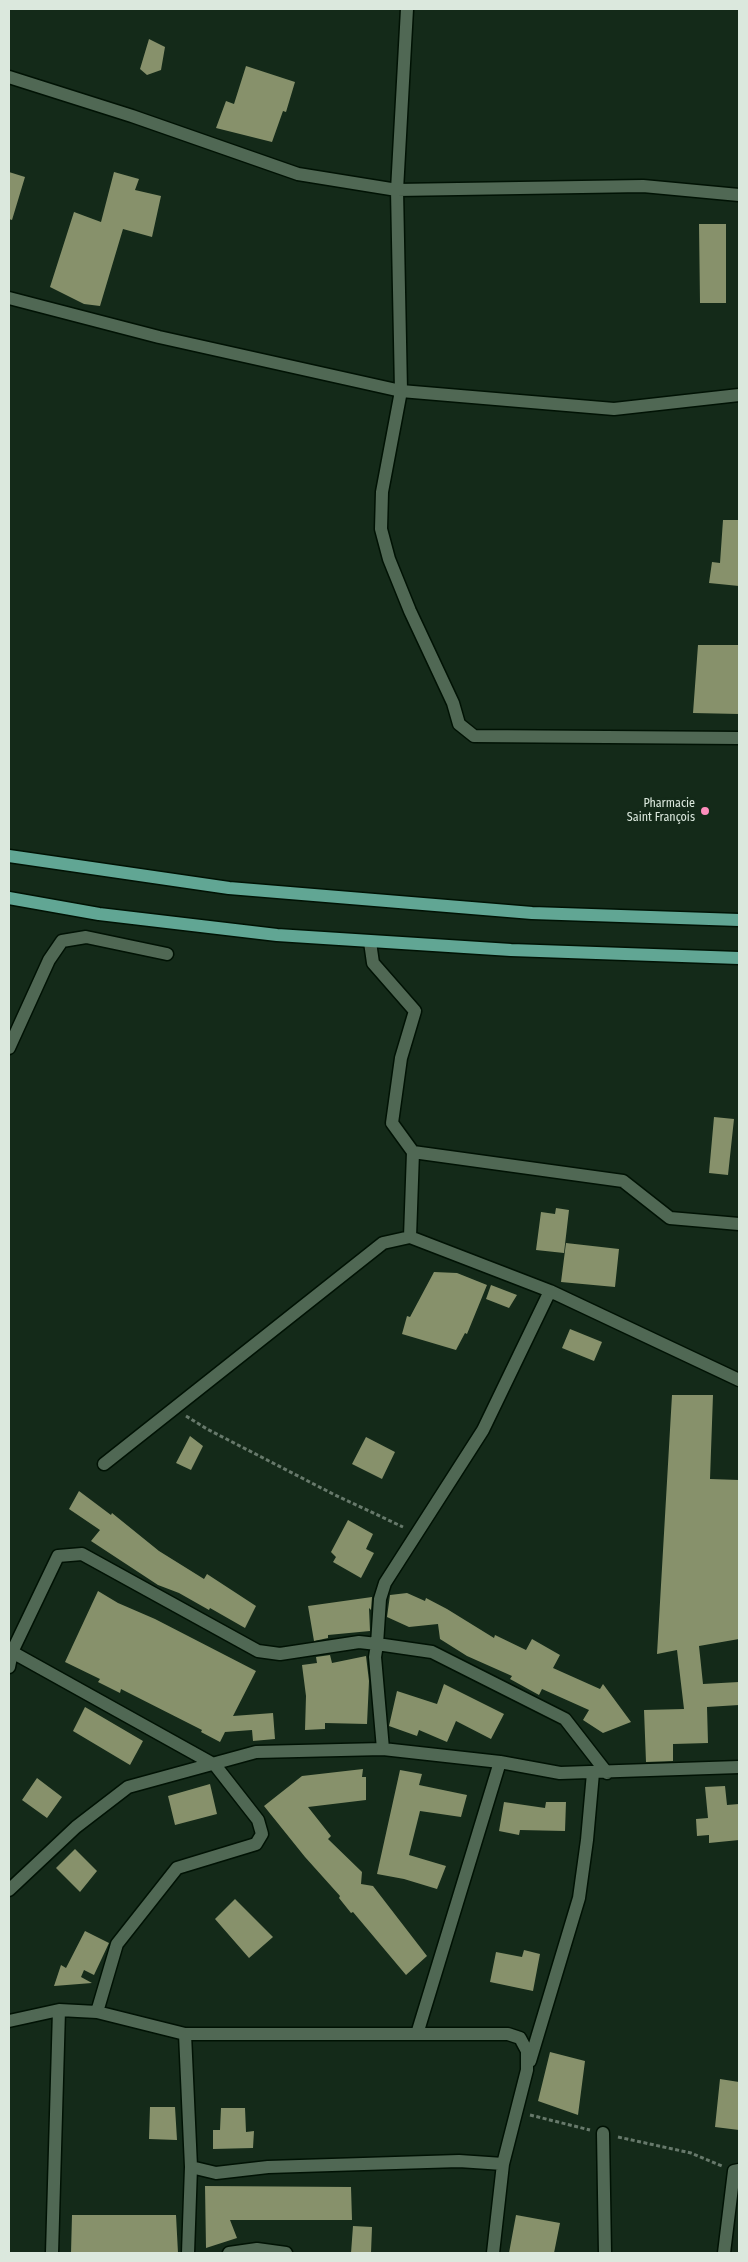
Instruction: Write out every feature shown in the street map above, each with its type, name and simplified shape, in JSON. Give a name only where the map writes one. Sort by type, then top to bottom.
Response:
[{"type":"main road","points":[[9,856],[229,888],[532,913],[739,920]]},
{"type":"main road","points":[[9,898],[99,914],[277,935],[530,950],[739,958]]},
{"type":"street","points":[[407,9],[397,190],[401,391],[382,492],[381,529],[389,559],[410,611],[453,703],[459,724],[474,736],[739,738]]},
{"type":"street","points":[[9,77],[132,116],[298,174],[397,190],[642,186],[739,195]]},
{"type":"street","points":[[9,298],[159,338],[401,391],[614,409],[739,395]]},
{"type":"street","points":[[9,1048],[49,960],[62,941],[86,937],[167,954]]},
{"type":"street","points":[[370,942],[374,963],[415,1011],[400,1058],[392,1123],[413,1152],[410,1237]]},
{"type":"street","points":[[413,1152],[623,1181],[670,1218],[739,1224]]},
{"type":"street","points":[[104,1464],[383,1243],[410,1237],[550,1291],[739,1380]]},
{"type":"street","points":[[383,1749],[375,1657],[380,1599],[385,1583],[483,1430],[550,1291]]},
{"type":"street","points":[[9,1667],[12,1652],[58,1556],[82,1554],[258,1651],[280,1654],[359,1642],[432,1652],[565,1719],[607,1773]]},
{"type":"street","points":[[12,1652],[215,1765],[258,1820],[262,1834],[256,1844],[177,1868],[117,1944],[97,2012]]},
{"type":"street","points":[[9,1890],[76,1827],[128,1787],[215,1765],[256,1752],[383,1749],[500,1762],[560,1773],[607,1773],[739,1767]]},
{"type":"street","points":[[417,2034],[500,1762]]},
{"type":"street","points":[[493,2253],[503,2164],[515,2111],[579,1898],[587,1840],[592,1773]]},
{"type":"street","points":[[9,2021],[59,2010],[97,2012],[185,2034],[508,2034],[520,2038],[524,2044],[527,2051],[527,2070]]},
{"type":"street","points":[[52,2253],[59,2010]]},
{"type":"street","points":[[185,2034],[191,2167],[188,2253]]},
{"type":"street","points":[[603,2134],[605,2253]]},
{"type":"street","points":[[191,2167],[216,2173],[268,2167],[459,2161],[503,2164]]},
{"type":"street","points":[[724,2253],[736,2170]]},
{"type":"street","points":[[229,2253],[257,2249],[286,2253]]},
{"type":"path","points":[[172,1410],[325,1490],[417,1534]]},
{"type":"path","points":[[515,2111],[603,2134],[690,2153],[736,2170]]},
{"type":"building","points":[[149,39],[165,47],[161,70],[147,75],[140,69]]},
{"type":"building","points":[[246,66],[295,82],[286,112],[283,111],[272,142],[216,128],[226,101],[234,104]]},
{"type":"building","points":[[9,172],[25,177],[12,220],[9,219]]},
{"type":"building","points":[[114,172],[139,179],[135,190],[161,196],[152,237],[123,229],[100,306],[84,304],[50,287],[74,212],[101,222]]},
{"type":"building","points":[[699,224],[726,224],[726,303],[700,303]]},
{"type":"building","points":[[723,520],[739,520],[739,586],[709,583],[712,562],[720,563]]},
{"type":"building","points":[[698,645],[739,645],[739,714],[693,713]]},
{"type":"building","points":[[714,1117],[734,1119],[728,1175],[709,1173]]},
{"type":"building","points":[[556,1208],[569,1210],[564,1253],[536,1250],[541,1212],[555,1214]]},
{"type":"building","points":[[566,1243],[619,1249],[615,1287],[561,1282]]},
{"type":"building","points":[[434,1272],[457,1273],[487,1285],[467,1334],[465,1333],[456,1350],[402,1334],[407,1316],[410,1317]]},
{"type":"building","points":[[491,1285],[517,1295],[509,1308],[486,1299]]},
{"type":"building","points":[[570,1329],[602,1342],[594,1361],[562,1348]]},
{"type":"building","points":[[672,1395],[713,1395],[710,1479],[739,1480],[739,1639],[699,1646],[703,1684],[739,1682],[739,1705],[707,1707],[708,1743],[673,1744],[673,1761],[646,1762],[644,1710],[684,1709],[677,1650],[657,1654]]},
{"type":"building","points":[[190,1436],[203,1446],[191,1470],[176,1463]]},
{"type":"building","points":[[366,1437],[395,1452],[382,1479],[352,1464]]},
{"type":"building","points":[[79,1491],[111,1515],[112,1513],[159,1551],[204,1579],[207,1574],[256,1606],[245,1628],[210,1608],[209,1610],[179,1593],[158,1585],[91,1541],[100,1530],[69,1509]]},
{"type":"building","points":[[348,1520],[373,1534],[366,1549],[374,1553],[361,1578],[333,1562],[336,1557],[331,1552]]},
{"type":"building","points":[[98,1591],[118,1603],[155,1619],[256,1671],[233,1716],[273,1713],[275,1739],[253,1741],[252,1730],[225,1732],[220,1742],[201,1732],[202,1730],[121,1689],[120,1693],[98,1682],[100,1679],[65,1662]]},
{"type":"building","points":[[407,1593],[425,1601],[426,1598],[494,1638],[495,1635],[526,1650],[532,1639],[560,1655],[553,1668],[600,1689],[603,1684],[631,1722],[603,1733],[583,1720],[589,1710],[542,1689],[539,1695],[510,1679],[512,1676],[467,1656],[440,1639],[438,1624],[409,1627],[387,1617],[390,1595]]},
{"type":"building","points":[[372,1597],[371,1610],[369,1608],[370,1631],[328,1635],[328,1638],[314,1641],[308,1606]]},
{"type":"building","points":[[330,1655],[332,1663],[366,1656],[369,1681],[367,1724],[325,1723],[325,1729],[305,1730],[306,1696],[302,1665],[317,1663],[316,1657]]},
{"type":"building","points":[[444,1684],[504,1714],[491,1739],[456,1721],[447,1742],[419,1730],[417,1736],[389,1726],[397,1691],[437,1704]]},
{"type":"building","points":[[85,1707],[143,1741],[130,1765],[73,1731]]},
{"type":"building","points":[[363,1769],[362,1777],[366,1777],[366,1800],[308,1807],[331,1836],[328,1839],[362,1872],[361,1884],[373,1886],[427,1956],[406,1975],[353,1912],[351,1913],[339,1898],[340,1896],[305,1857],[264,1806],[302,1776]]},
{"type":"building","points":[[400,1770],[422,1774],[419,1785],[467,1795],[461,1817],[420,1811],[409,1855],[446,1866],[437,1889],[404,1879],[377,1874]]},
{"type":"building","points":[[37,1778],[62,1797],[47,1818],[22,1800]]},
{"type":"building","points":[[210,1784],[217,1814],[175,1825],[168,1796]]},
{"type":"building","points":[[725,1786],[727,1805],[739,1804],[739,1840],[709,1843],[709,1835],[697,1836],[696,1819],[708,1818],[705,1787]]},
{"type":"building","points":[[504,1802],[545,1808],[546,1802],[566,1802],[565,1831],[520,1830],[519,1835],[499,1831]]},
{"type":"building","points":[[75,1849],[97,1871],[80,1892],[56,1868]]},
{"type":"building","points":[[235,1899],[273,1937],[249,1958],[215,1919]]},
{"type":"building","points":[[85,1931],[109,1943],[94,1975],[84,1970],[81,1977],[92,1983],[54,1986],[61,1965],[66,1968]]},
{"type":"building","points":[[524,1950],[540,1954],[533,1991],[490,1982],[496,1952],[522,1957]]},
{"type":"building","points":[[550,2052],[585,2061],[578,2115],[538,2101]]},
{"type":"building","points":[[720,2079],[739,2082],[739,2130],[715,2127]]},
{"type":"building","points":[[150,2107],[175,2107],[177,2140],[149,2139]]},
{"type":"building","points":[[221,2108],[245,2108],[246,2132],[254,2131],[253,2148],[213,2149],[213,2130],[220,2130]]},
{"type":"building","points":[[205,2186],[351,2187],[352,2220],[230,2220],[237,2238],[206,2248]]},
{"type":"building","points":[[72,2215],[176,2215],[178,2253],[71,2253]]},
{"type":"building","points":[[516,2215],[560,2223],[554,2253],[509,2253]]},
{"type":"building","points":[[353,2226],[372,2227],[371,2253],[351,2253]]},
{"type":"place","name":"Pharmacie Saint François","points":[[705,811]]}]
